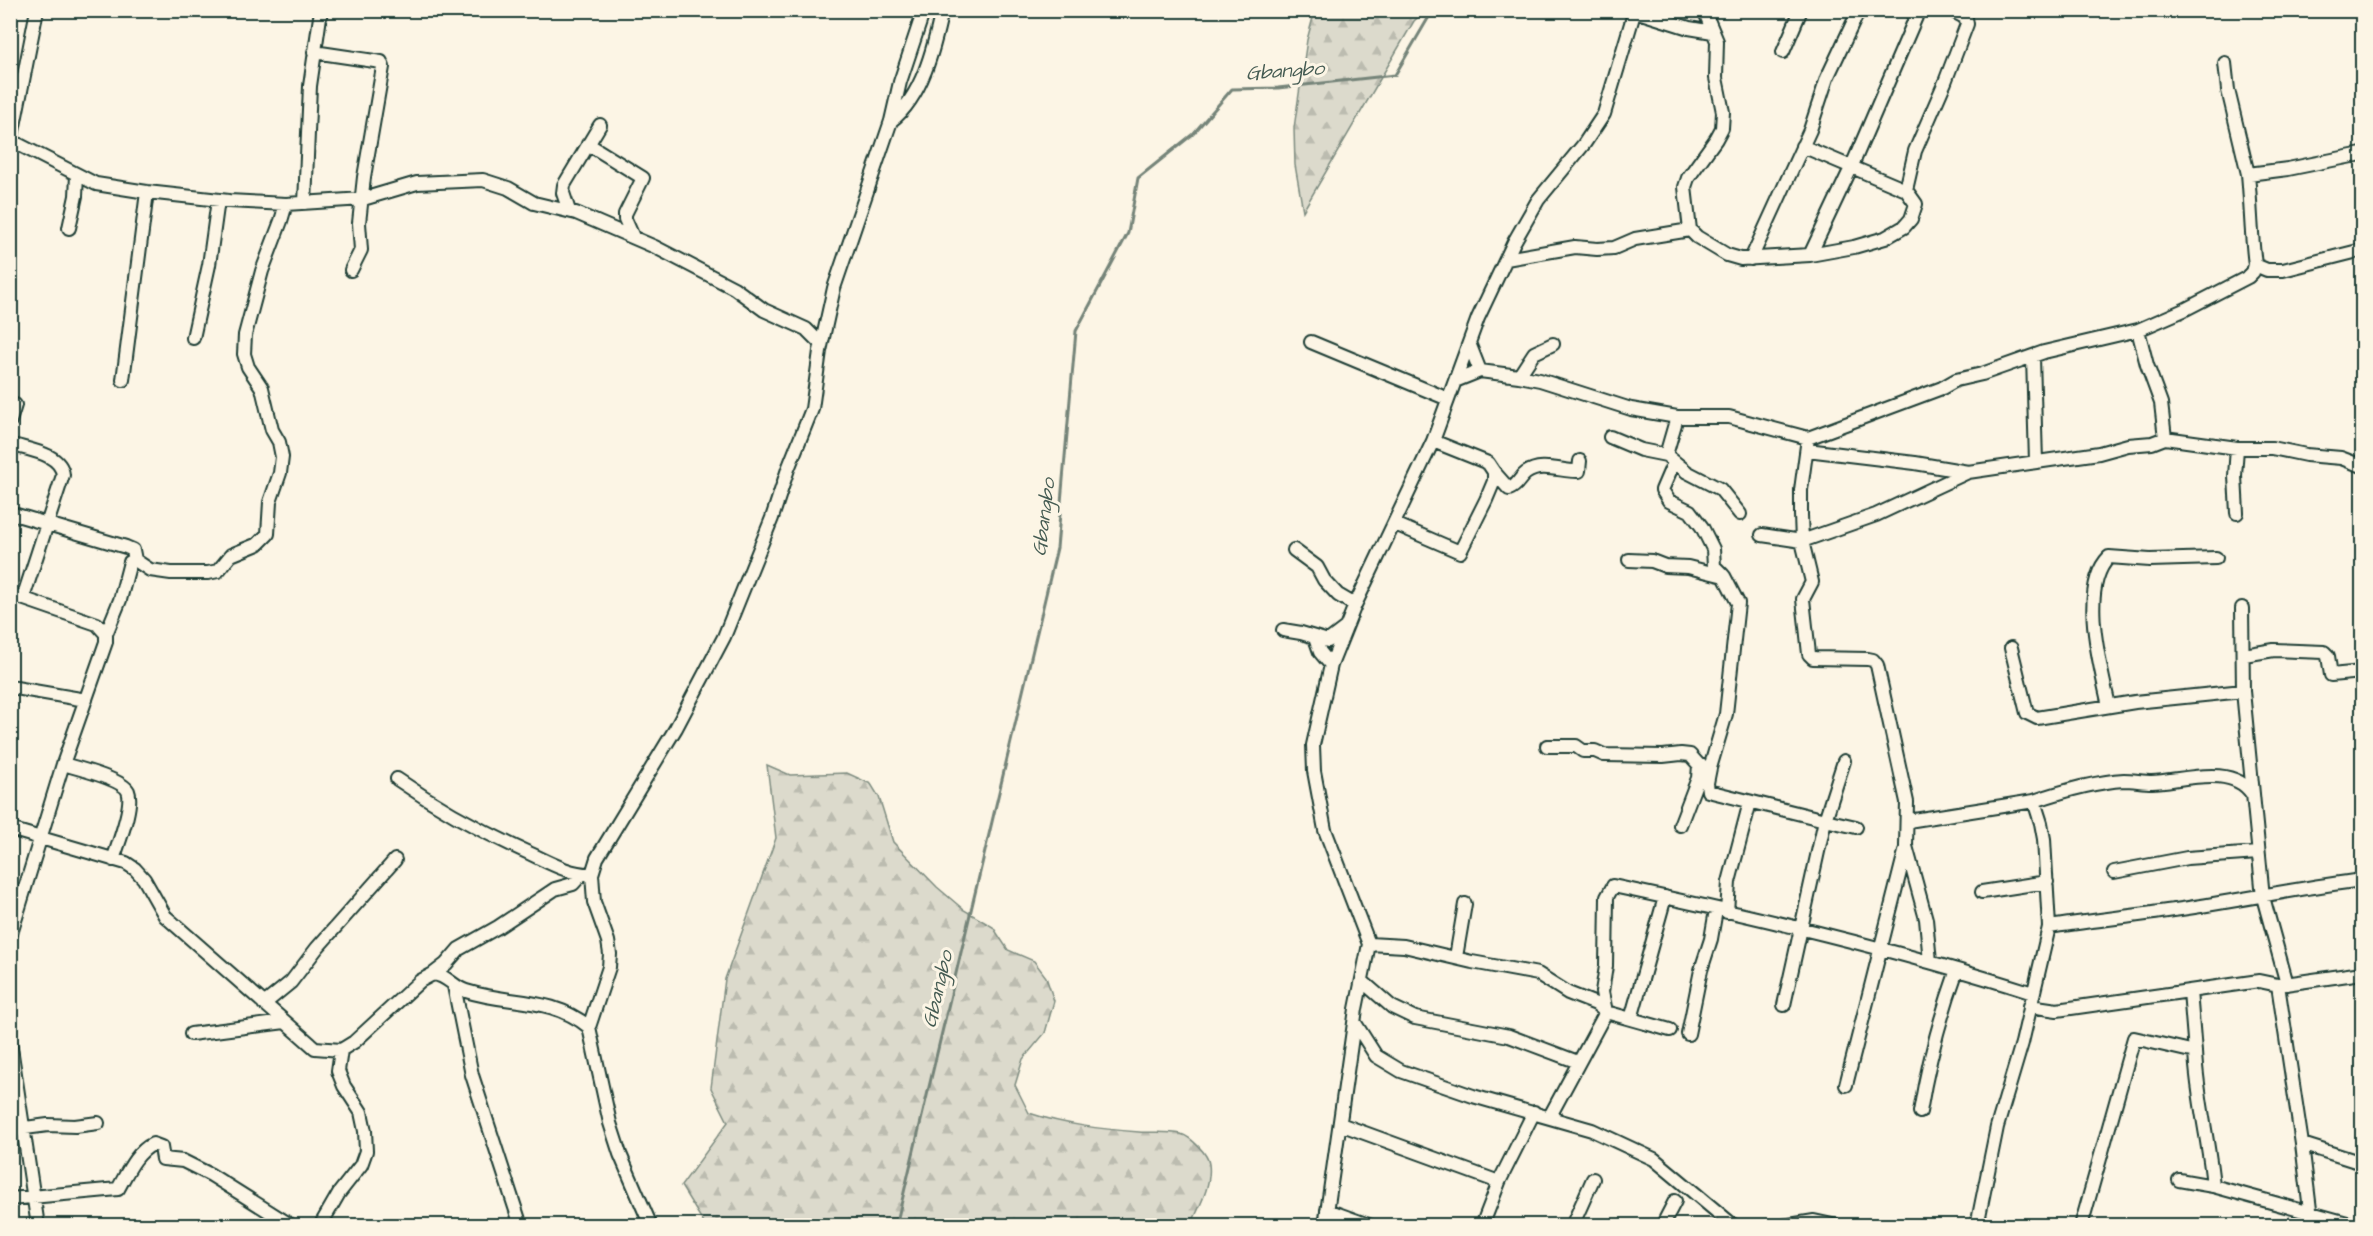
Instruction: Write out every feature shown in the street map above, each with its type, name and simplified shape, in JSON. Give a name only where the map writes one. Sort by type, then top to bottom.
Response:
[{"type":"street","points":[[37,10],[11,141],[77,175],[104,186],[147,192],[218,200],[286,204],[363,199],[417,183],[483,180],[508,188],[534,204],[569,211],[633,237],[734,288],[764,310],[806,329],[818,340]]},
{"type":"street","points":[[304,203],[310,86],[321,10]]},
{"type":"street","points":[[10,830],[113,860],[135,869],[144,879],[165,916],[264,1004],[315,1048],[341,1050],[354,1042],[420,981],[446,964],[459,949],[498,927],[555,889],[573,884],[587,874],[676,728],[733,616],[812,410],[818,340],[825,326],[834,288],[891,121],[900,82],[924,10]]},
{"type":"street","points":[[891,121],[903,112],[916,89],[932,47],[942,10]]},
{"type":"street","points":[[1704,10],[1717,49],[1716,78],[1723,111],[1722,128],[1685,187],[1690,230],[1697,237],[1741,260],[1810,255],[1854,247],[1885,238],[1904,227],[1911,219],[1916,204],[1905,190],[1802,146]]},
{"type":"street","points":[[1783,52],[1801,10]]},
{"type":"street","points":[[1751,259],[1802,146],[1827,78],[1859,10]]},
{"type":"street","points":[[1810,255],[1851,168],[1919,10]]},
{"type":"street","points":[[1905,190],[1915,151],[1967,24],[1968,14],[1951,10]]},
{"type":"street","points":[[1325,1226],[1369,944],[1325,830],[1314,771],[1313,745],[1332,666],[1355,605],[1433,441],[1478,318],[1506,259],[1538,200],[1584,144],[1604,114],[1635,11],[1689,28],[1713,32]]},
{"type":"street","points":[[314,52],[372,59],[381,62],[383,67],[367,153],[359,233],[362,250],[351,270]]},
{"type":"street","points":[[1807,444],[1942,388],[1956,380],[1982,374],[2044,352],[2138,330],[2248,277],[2255,265],[2249,218],[2251,206],[2248,174],[2228,90],[2225,63]]},
{"type":"street","points":[[569,211],[563,188],[600,125]]},
{"type":"street","points":[[588,144],[643,178],[625,219],[633,237]]},
{"type":"street","points":[[2248,174],[2288,169],[2362,154]]},
{"type":"street","points":[[69,228],[77,175]]},
{"type":"street","points":[[123,380],[147,192]]},
{"type":"street","points":[[193,338],[209,265],[218,200]]},
{"type":"street","points":[[10,513],[126,547],[133,550],[135,560],[150,570],[171,573],[218,571],[231,555],[258,544],[268,534],[270,502],[280,473],[282,457],[272,430],[262,388],[251,373],[244,354],[245,335],[262,272],[286,204]]},
{"type":"street","points":[[1506,259],[1575,247],[1614,248],[1635,239],[1690,230]]},
{"type":"street","points":[[2255,265],[2267,270],[2283,270],[2362,250]]},
{"type":"street","points":[[2138,330],[2147,365],[2161,403],[2165,438]]},
{"type":"street","points":[[1311,342],[1448,399]]},
{"type":"street","points":[[1469,343],[1480,371]]},
{"type":"street","points":[[1519,376],[1534,353],[1553,344]]},
{"type":"street","points":[[2033,357],[2037,462]]},
{"type":"street","points":[[1455,381],[1480,371],[1519,376],[1540,380],[1630,409],[1677,417],[1730,417],[1807,444],[1968,472]]},
{"type":"street","points":[[10,421],[15,405]]},
{"type":"street","points":[[1677,417],[1662,490],[1669,501],[1690,511],[1702,527],[1713,549],[1714,566],[1724,576],[1738,603],[1726,714],[1680,825]]},
{"type":"street","points":[[1610,436],[1641,450],[1670,458],[1687,472],[1720,489],[1727,501],[1740,514]]},
{"type":"street","points":[[1762,536],[1802,541],[1876,515],[1968,472],[2099,453],[2128,445],[2152,443],[2165,438],[2237,448],[2272,448],[2306,455],[2341,458],[2362,466]]},
{"type":"street","points":[[1433,441],[1488,463],[1509,489],[1514,487],[1527,472],[1541,468],[1579,471],[1580,461]]},
{"type":"street","points":[[10,444],[54,458],[62,467],[63,475],[23,598]]},
{"type":"street","points":[[1807,444],[1801,489],[1802,541],[1812,582],[1803,599],[1809,654],[1813,658],[1868,659],[1873,660],[1877,665],[1907,802],[1906,846],[1846,1085]]},
{"type":"street","points":[[2236,513],[2237,448]]},
{"type":"street","points":[[1395,524],[1460,552],[1494,481],[1494,472]]},
{"type":"street","points":[[1294,550],[1317,567],[1324,580],[1338,595],[1355,605]]},
{"type":"street","points":[[2109,706],[2093,621],[2098,571],[2109,557],[2150,560],[2216,558]]},
{"type":"street","points":[[11,932],[63,765],[105,647],[106,634],[120,600],[130,562],[135,560]]},
{"type":"street","points":[[1629,560],[1688,567],[1724,576]]},
{"type":"street","points":[[10,594],[97,624],[106,634]]},
{"type":"street","points":[[2242,608],[2243,690],[2263,897],[2282,984],[2312,1219]]},
{"type":"street","points":[[1283,630],[1328,641],[1346,627]]},
{"type":"street","points":[[1315,638],[1320,652],[1332,666]]},
{"type":"street","points":[[2011,648],[2025,709],[2031,717],[2243,690]]},
{"type":"street","points":[[2244,655],[2274,650],[2324,652],[2328,656],[2331,675],[2362,672]]},
{"type":"street","points":[[10,687],[86,700]]},
{"type":"street","points":[[1547,746],[1576,746],[1583,751],[1595,751],[1604,755],[1690,755],[1705,766],[1708,790],[1856,827]]},
{"type":"street","points":[[1784,1005],[1825,820],[1844,761]]},
{"type":"street","points":[[63,765],[119,783],[128,792],[130,803],[113,860]]},
{"type":"street","points":[[1908,821],[2034,801],[2072,788],[2125,780],[2153,782],[2205,777],[2228,778],[2247,786],[2252,794]]},
{"type":"street","points":[[397,780],[468,824],[537,857],[587,874]]},
{"type":"street","points":[[1977,1226],[1997,1127],[2022,1043],[2049,927],[2043,831],[2034,801]]},
{"type":"street","points":[[1688,1034],[1701,970],[1722,911],[1750,802]]},
{"type":"street","points":[[1906,846],[1926,919],[1930,962]]},
{"type":"street","points":[[2114,872],[2187,858],[2258,853]]},
{"type":"street","points":[[264,1004],[291,982],[316,948],[395,860]]},
{"type":"street","points":[[587,874],[610,954],[609,967],[589,1027],[610,1123],[620,1154],[651,1226]]},
{"type":"street","points":[[2049,927],[2263,897],[2307,886],[2362,880]]},
{"type":"street","points":[[1982,892],[2047,882]]},
{"type":"street","points":[[1550,1116],[1606,1012],[1602,992],[1606,966],[1609,890],[1613,886],[1802,928],[1930,962],[2032,993]]},
{"type":"street","points":[[1631,1019],[1665,897]]},
{"type":"street","points":[[1456,957],[1465,904]]},
{"type":"street","points":[[1369,944],[1404,946],[1538,974],[1568,993],[1596,1004],[1606,1012],[1670,1029]]},
{"type":"street","points":[[1920,1112],[1930,1058],[1944,1005],[1957,970]]},
{"type":"street","points":[[2030,1006],[2057,1010],[2259,981],[2282,984],[2362,973]]},
{"type":"street","points":[[433,974],[447,978],[454,986],[472,1075],[521,1226]]},
{"type":"street","points":[[1362,981],[1392,1007],[1415,1018],[1509,1036],[1578,1062]]},
{"type":"street","points":[[454,986],[478,994],[554,1007],[574,1015],[589,1027]]},
{"type":"street","points":[[2190,991],[2197,1081],[2211,1159],[2213,1186]]},
{"type":"street","points":[[191,1034],[285,1022]]},
{"type":"street","points":[[1355,1023],[1376,1056],[1401,1071],[1473,1096],[1550,1116],[1592,1130],[1654,1158],[1734,1226]]},
{"type":"street","points":[[2081,1226],[2134,1038],[2195,1052]]},
{"type":"street","points":[[10,1041],[38,1226]]},
{"type":"street","points":[[320,1226],[339,1193],[361,1165],[366,1151],[361,1112],[344,1086],[338,1071],[341,1050]]},
{"type":"street","points":[[1482,1226],[1499,1182],[1534,1112]]},
{"type":"street","points":[[10,1130],[48,1125],[75,1126],[98,1123]]},
{"type":"street","points":[[1340,1124],[1499,1182]]},
{"type":"street","points":[[10,1199],[118,1189],[141,1153],[148,1146],[158,1144],[161,1147],[163,1159],[183,1161],[212,1175],[292,1226]]},
{"type":"street","points":[[2302,1144],[2362,1163]]},
{"type":"street","points":[[1572,1226],[1593,1179]]},
{"type":"street","points":[[2179,1180],[2213,1186],[2312,1219],[2358,1226]]},
{"type":"street","points":[[1662,1226],[1675,1201]]},
{"type":"street","points":[[1327,1210],[1371,1226]]},
{"type":"street","points":[[1783,1226],[1814,1221],[1837,1226]]},
{"type":"green space","points":[[1315,10],[1425,11],[1414,21],[1303,211],[1295,165],[1294,128],[1307,40]]},
{"type":"green space","points":[[767,765],[790,775],[847,773],[871,784],[879,797],[893,842],[937,887],[964,910],[993,927],[1008,950],[1034,961],[1046,977],[1054,1001],[1045,1033],[1023,1059],[1015,1085],[1029,1113],[1083,1126],[1176,1133],[1189,1139],[1206,1156],[1209,1164],[1209,1180],[1191,1225],[705,1225],[681,1186],[728,1122],[711,1088],[725,979],[776,838]]},
{"type":"waterway","name":"Gbangbo","points":[[896,1226],[1057,548],[1076,331],[1128,233],[1138,178],[1193,134],[1232,89],[1278,88],[1395,75],[1433,10]]}]
